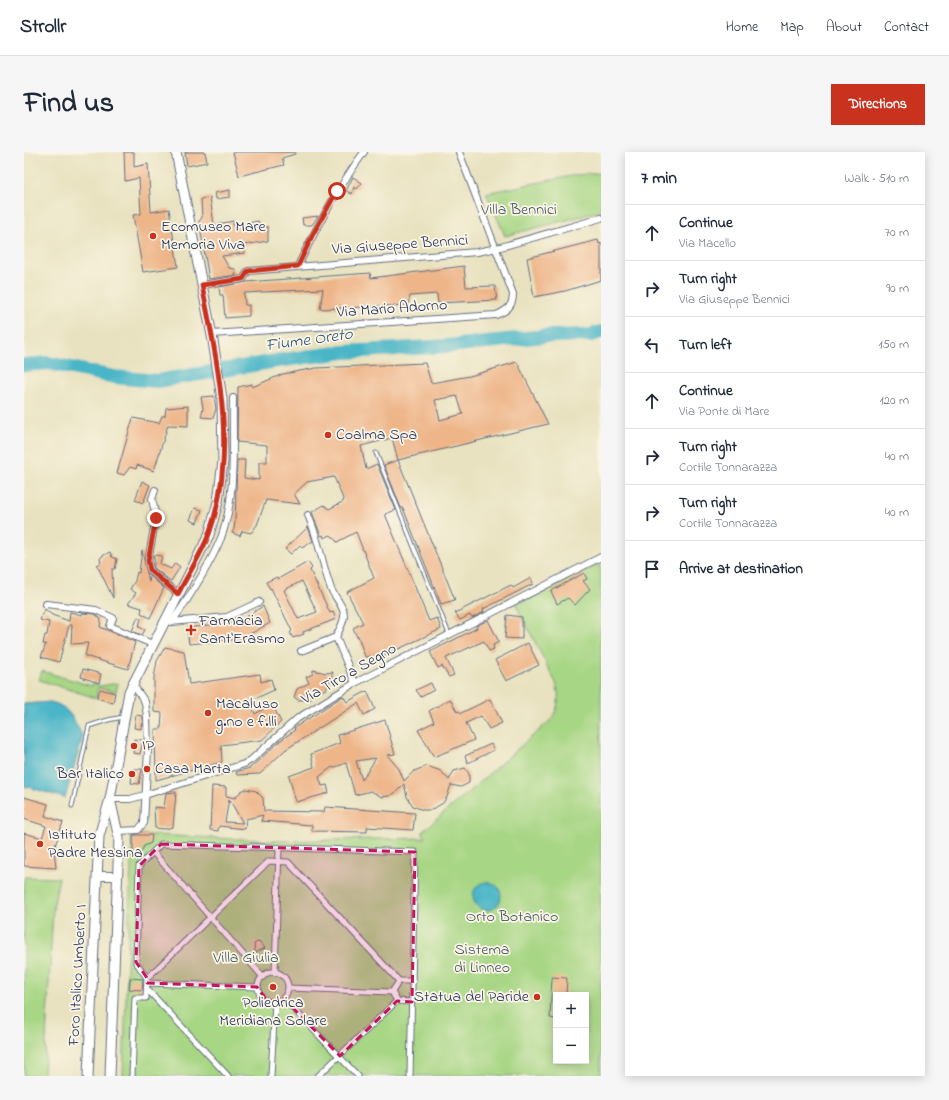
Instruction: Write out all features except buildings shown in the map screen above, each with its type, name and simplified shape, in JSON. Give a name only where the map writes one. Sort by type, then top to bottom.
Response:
[{"type":"main road","name":"Foro Italico Umberto I","points":[[88,1076],[99,836],[110,799],[129,692],[152,644],[168,623],[178,594],[209,535],[218,502],[224,461],[222,399],[212,337],[176,152]]},
{"type":"main road","points":[[110,799],[118,832],[118,876],[110,1076]]},
{"type":"street","points":[[298,266],[313,234],[337,191],[364,152]]},
{"type":"street","points":[[459,152],[497,248]]},
{"type":"street","name":"Via Giuseppe Bennici","points":[[202,285],[243,279],[248,271],[477,252],[497,248],[601,218]]},
{"type":"street","name":"Via Mario Adorno","points":[[212,337],[496,315],[506,311],[513,302],[513,294],[497,248]]},
{"type":"street","points":[[168,623],[208,563],[221,537],[228,508],[231,486],[233,398]]},
{"type":"street","points":[[155,490],[152,499],[156,518],[148,561],[150,570],[178,594]]},
{"type":"street","points":[[301,651],[336,637],[341,627],[344,613],[332,590],[321,559],[320,547],[308,515]]},
{"type":"street","name":"Via Tiro a Segno","points":[[110,799],[130,799],[244,764],[251,760],[298,718],[355,683],[601,557]]},
{"type":"street","points":[[168,623],[227,617],[259,602]]},
{"type":"street","points":[[46,604],[96,610],[114,618],[110,626],[152,644]]},
{"type":"street","points":[[336,637],[355,683]]},
{"type":"street","points":[[118,832],[138,830],[144,823],[148,750],[147,716],[145,702],[132,683]]},
{"type":"street","points":[[132,1076],[135,998],[146,998],[147,989],[147,980],[136,962],[139,866],[161,844],[415,852],[410,1076]]},
{"type":"street","points":[[275,973],[279,848]]},
{"type":"street","points":[[153,852],[263,976]]},
{"type":"street","points":[[147,980],[210,916],[269,861],[288,862],[399,982]]},
{"type":"street","points":[[97,876],[118,876]]},
{"type":"street","points":[[275,973],[284,978],[288,988],[283,998],[275,1002],[264,999],[259,992],[258,987],[263,976],[275,973]]},
{"type":"street","points":[[147,980],[258,987]]},
{"type":"street","points":[[399,982],[413,981]]},
{"type":"street","points":[[392,992],[399,982]]},
{"type":"street","points":[[288,988],[392,992]]},
{"type":"street","points":[[147,989],[228,1076]]},
{"type":"street","points":[[392,992],[397,1001]]},
{"type":"street","points":[[283,998],[358,1076]]},
{"type":"street","points":[[318,1076],[397,1001],[412,1002]]},
{"type":"street","points":[[271,1076],[275,1002]]},
{"type":"lane","points":[[376,453],[449,634]]},
{"type":"lane","points":[[72,806],[89,726],[124,717]]},
{"type":"highlighted area","points":[[161,844],[415,852],[412,1002],[397,1001],[340,1056],[284,999],[267,1001],[257,987],[147,983],[147,978],[136,962],[139,866]]},
{"type":"green space","name":"Villa Bennici","points":[[601,173],[601,211],[505,236],[486,193],[576,175]]},
{"type":"green space","points":[[601,563],[601,1076],[123,1076],[132,834],[279,841],[426,838],[422,832],[552,719],[558,701],[556,683],[516,605]]},
{"type":"green space","points":[[42,671],[92,686],[93,683],[100,686],[118,683],[116,692],[98,688],[96,698],[39,680]]},
{"type":"green space","points":[[24,877],[59,878],[53,909],[44,1076],[24,1076]]},
{"type":"water","points":[[50,702],[67,710],[83,737],[65,798],[24,786],[24,704]]},
{"type":"water","points":[[487,882],[497,886],[501,896],[497,906],[487,910],[477,906],[473,896],[477,886]]},
{"type":"waterway","name":"Fiume Oreto","points":[[24,365],[48,363],[114,377],[157,381],[283,360],[344,352],[448,346],[546,336],[591,335],[601,332]]},
{"type":"place","name":"Ecomuseo Mare Memoria Viva","points":[[153,236]]},
{"type":"place","name":"Coalma Spa","points":[[328,435]]},
{"type":"place","name":"Farmacia Sant'Erasmo","points":[[191,630]]},
{"type":"place","name":"Macaluso g.no e f.lli","points":[[208,713]]},
{"type":"place","name":"IP","points":[[134,746]]},
{"type":"place","name":"Casa Marta","points":[[147,769]]},
{"type":"place","name":"Bar Italico","points":[[132,774]]},
{"type":"place","name":"Istituto Padre Messina","points":[[40,844]]},
{"type":"place","name":"Poliedrica Meridiana Solare","points":[[273,987]]},
{"type":"place","name":"Statua del Paride","points":[[537,997]]},
{"type":"route","points":[[156,518],[148,561],[150,570],[178,594],[209,535],[218,502],[224,461],[224,423],[222,399],[202,285],[243,279],[248,271],[298,266],[313,234],[337,191]]},
{"type":"park label","name":"Orto Botanico","points":[[512,917]]},
{"type":"park label","name":"Villa Giulia","points":[[246,958]]},
{"type":"park label","name":"Sistema di Linneo","points":[[482,959]]}]
